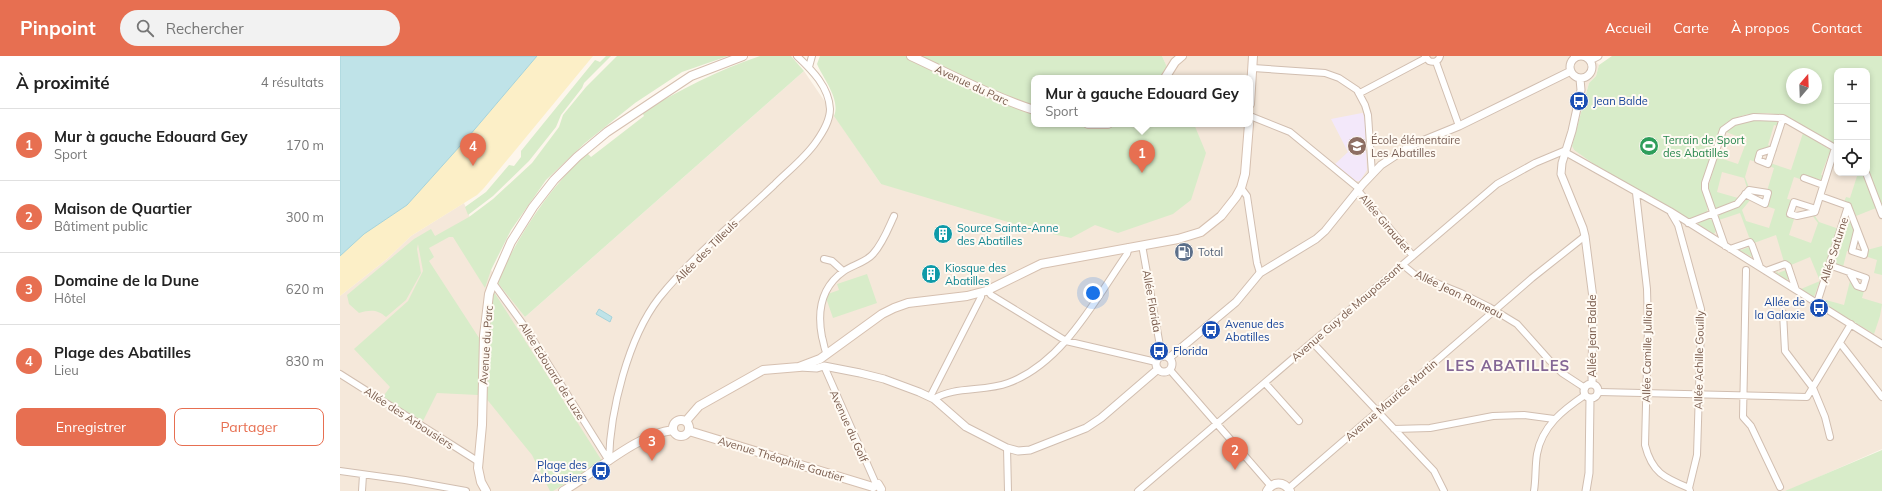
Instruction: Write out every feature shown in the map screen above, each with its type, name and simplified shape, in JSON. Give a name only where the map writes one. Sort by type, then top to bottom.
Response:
[{"type":"main road","name":"Avenue du Parc","points":[[486,491],[482,482],[478,462],[482,425],[484,336],[493,283],[511,242],[533,207],[554,180],[577,157],[607,132],[667,91],[692,76],[743,56]]},
{"type":"main road","name":"Avenue du Parc","points":[[911,56],[973,87],[1011,103],[1031,109]]},
{"type":"main road","points":[[1167,75],[1175,62],[1182,56]]},
{"type":"main road","points":[[1252,75],[1253,56]]},
{"type":"main road","points":[[686,421],[699,406],[763,370],[799,367],[824,360],[882,314],[894,308],[908,303],[984,292],[1041,264],[1178,239],[1201,232],[1221,216],[1241,188],[1245,174],[1249,127]]},
{"type":"main road","points":[[682,419],[689,425],[689,431],[681,436],[676,434],[673,430],[676,422],[682,419]]},
{"type":"main road","points":[[563,491],[637,443],[662,431],[673,430]]},
{"type":"main road","name":"Avenue Théophile Gautier","points":[[689,431],[877,489]]},
{"type":"main road","points":[[1269,488],[1280,483],[1289,490]]},
{"type":"street","name":"Allée des Tilleuls","points":[[609,461],[609,449],[620,386],[627,361],[645,320],[659,298],[688,267],[815,144],[826,128],[830,109],[827,95],[815,73],[797,56]]},
{"type":"street","points":[[809,67],[812,56]]},
{"type":"street","points":[[1436,62],[1440,56]]},
{"type":"street","points":[[1581,56],[1590,60],[1592,64],[1591,73],[1588,76],[1580,79],[1575,77],[1570,71],[1571,62],[1575,57],[1581,56]]},
{"type":"street","points":[[1590,60],[1598,56]]},
{"type":"street","points":[[1360,93],[1426,57],[1431,62],[1436,62]]},
{"type":"street","points":[[1436,62],[1459,126]]},
{"type":"street","points":[[1252,68],[1325,73],[1339,78],[1360,93],[1368,115],[1372,174]]},
{"type":"street","points":[[824,360],[884,379],[932,398],[966,427],[1007,448],[1018,451],[1030,450],[1086,428],[1101,418],[1161,361],[1236,302],[1260,273],[1316,239],[1325,231],[1358,189],[1381,165],[1410,146],[1459,126],[1570,71]]},
{"type":"street","name":"Allée Jean Balde","points":[[1580,79],[1581,90],[1561,174],[1585,236],[1593,298],[1592,384]]},
{"type":"street","name":"Allée Giraudet","points":[[1253,117],[1290,132],[1358,189],[1413,256]]},
{"type":"street","points":[[1728,247],[1713,213],[1705,189],[1705,183],[1723,130],[1734,122],[1754,117],[1783,118],[1834,147]]},
{"type":"street","points":[[1773,149],[1783,118]]},
{"type":"street","points":[[1566,151],[1636,193],[1670,211],[1882,344]]},
{"type":"street","name":"Avenue Guy de Maupassant","points":[[1138,491],[1497,184],[1535,163],[1566,151]]},
{"type":"street","points":[[1816,209],[1834,154]]},
{"type":"street","points":[[1867,176],[1882,215]]},
{"type":"street","points":[[1804,178],[1823,185]]},
{"type":"street","points":[[1241,188],[1248,196],[1257,263],[1260,273]]},
{"type":"street","name":"Allée Camille Jullian","points":[[1636,193],[1647,289],[1648,326],[1645,445],[1649,460],[1658,472],[1690,490]]},
{"type":"street","points":[[1688,223],[1737,204],[1745,194]]},
{"type":"street","name":"Allée Saturne","points":[[1817,303],[1848,206],[1820,196]]},
{"type":"street","points":[[1848,206],[1858,231]]},
{"type":"street","name":"Allée Achille Gouilly","points":[[1670,211],[1678,225],[1700,309],[1697,455],[1690,490]]},
{"type":"street","name":"Avenue du Golf","points":[[877,489],[824,360],[820,325],[820,309],[825,291],[834,278],[843,271],[873,255],[883,240],[894,216]]},
{"type":"street","name":"Avenue Maurice Martin","points":[[1289,490],[1532,278],[1585,236]]},
{"type":"street","points":[[1728,247],[1750,242],[1760,267]]},
{"type":"street","name":"Allée Florida","points":[[1142,245],[1161,361]]},
{"type":"street","points":[[932,398],[943,393],[992,389],[1009,383],[1039,367],[1066,341],[1126,254],[1129,247]]},
{"type":"street","points":[[824,259],[832,261],[843,271]]},
{"type":"street","points":[[1766,271],[1785,264],[1788,266],[1796,290]]},
{"type":"street","name":"Allée Jean Rameau","points":[[1403,265],[1414,274],[1461,293],[1517,324],[1550,361],[1587,394]]},
{"type":"street","points":[[1829,265],[1849,272]]},
{"type":"street","points":[[1746,270],[1743,417],[1752,426],[1780,487]]},
{"type":"street","name":"Allée Edouard de Luze","points":[[493,283],[525,327],[609,461]]},
{"type":"street","points":[[932,398],[984,292],[1066,341],[1172,363],[1170,370]]},
{"type":"street","points":[[1783,313],[1785,352],[1812,388],[1825,417],[1830,437]]},
{"type":"street","points":[[1598,392],[1807,397],[1851,324]]},
{"type":"street","points":[[1312,342],[1434,471],[1444,491]]},
{"type":"street","points":[[1840,343],[1882,397]]},
{"type":"street","points":[[1161,361],[1164,372],[1170,370]]},
{"type":"street","points":[[1170,370],[1269,488]]},
{"type":"street","name":"Allée des Arbousiers","points":[[340,374],[478,462]]},
{"type":"street","points":[[1265,383],[1299,421]]},
{"type":"street","points":[[1586,491],[1589,473],[1587,394],[1588,385],[1592,384],[1596,386],[1598,392],[1595,398],[1587,394]]},
{"type":"street","points":[[1534,491],[1537,453],[1543,436],[1554,419],[1587,394]]},
{"type":"street","points":[[1394,429],[1430,428],[1493,416],[1524,415],[1554,419]]},
{"type":"street","points":[[1007,448],[1008,491]]},
{"type":"street","points":[[340,471],[405,480],[466,491]]},
{"type":"street","points":[[362,491],[364,475]]},
{"type":"shaded area","points":[[1162,56],[1591,56],[1599,65],[1596,76],[1589,83],[1572,146],[1574,150],[1595,165],[1642,193],[1708,208],[1702,188],[1702,182],[1723,127],[1732,119],[1753,114],[1776,113],[1785,116],[1834,144],[1834,176],[1870,175],[1882,206],[1882,449],[1787,491],[340,491],[340,296],[387,259],[411,236],[464,203],[495,279],[525,317],[804,71],[881,184],[1106,145],[1132,127],[1253,127],[1253,75],[1171,75]]},
{"type":"shaded area","name":"École élémentaire Les Abatilles","points":[[1363,113],[1365,122],[1367,170],[1360,181],[1356,181],[1335,164],[1348,152],[1331,119]]},
{"type":"green space","points":[[606,56],[611,56],[584,83],[582,88],[561,115],[556,127],[529,161],[493,196],[468,215],[465,207],[486,192],[509,165],[514,166],[521,157],[521,151],[595,60],[600,62]]},
{"type":"green space","points":[[617,56],[728,56],[682,72],[635,103],[585,143],[546,180],[511,230],[491,270],[485,288],[453,237],[449,237],[429,248],[434,257],[429,261],[483,344],[478,395],[437,393],[423,421],[382,398],[390,387],[354,349],[408,301],[423,271],[418,244],[417,249],[421,273],[406,300],[386,317],[373,311],[359,313],[349,304],[347,295],[414,239],[431,229],[435,236],[469,217],[493,199],[532,163],[559,127],[563,115],[586,87]]},
{"type":"green space","points":[[760,56],[791,56],[804,71],[525,317],[497,282],[515,247],[536,213],[547,197],[573,167],[587,153],[591,157],[644,116],[642,112],[700,81]]},
{"type":"green space","points":[[820,56],[1162,56],[1171,75],[1031,75],[1031,127],[1195,127],[1206,153],[1191,200],[1173,214],[1118,233],[1095,225],[1071,238],[1038,231],[881,184],[834,116],[836,110],[833,96],[817,64]]},
{"type":"green space","points":[[1612,56],[1882,56],[1882,206],[1870,175],[1870,68],[1834,68],[1834,144],[1785,116],[1778,114],[1762,113],[1744,115],[1728,121],[1723,126],[1718,136],[1702,182],[1707,205],[1707,213],[1689,219],[1595,165],[1574,150],[1572,146],[1589,83],[1596,76],[1599,65]]},
{"type":"green space","points":[[1753,120],[1777,120],[1778,126],[1774,125],[1768,145],[1771,146],[1770,148],[1759,151],[1756,162],[1750,160],[1745,177],[1749,188],[1747,188],[1744,178],[1722,172],[1717,192],[1738,198],[1735,202],[1715,209],[1708,188],[1717,157],[1738,164],[1747,140],[1726,132],[1734,126]]},
{"type":"green space","points":[[1803,133],[1832,151],[1831,154],[1829,154],[1821,175],[1824,176],[1821,180],[1804,175],[1803,180],[1794,177],[1787,199],[1792,200],[1788,214],[1795,216],[1789,235],[1811,243],[1818,223],[1811,214],[1813,213],[1819,222],[1839,229],[1820,281],[1810,257],[1791,265],[1784,262],[1776,235],[1754,243],[1749,237],[1740,213],[1719,220],[1718,216],[1748,197],[1751,199],[1742,210],[1746,221],[1769,228],[1775,209],[1766,206],[1767,191],[1774,168],[1769,166],[1770,163],[1791,170]]},
{"type":"green space","points":[[1857,176],[1864,176],[1876,208],[1856,216],[1852,206],[1844,202],[1846,197],[1850,198]]},
{"type":"green space","points":[[1849,213],[1855,231],[1850,251],[1847,251],[1843,267],[1832,264]]},
{"type":"green space","points":[[1708,218],[1713,221],[1716,231],[1714,234],[1698,224],[1701,220]]},
{"type":"green space","points":[[1748,245],[1750,245],[1752,257],[1739,250],[1740,248],[1741,250],[1749,247]]},
{"type":"green space","points":[[1882,246],[1882,275],[1874,273],[1877,260],[1865,256],[1867,250]]},
{"type":"green space","points":[[1785,268],[1790,277],[1787,280],[1776,273],[1777,270],[1778,273],[1786,270]]},
{"type":"green space","points":[[867,274],[877,303],[833,318],[825,295],[839,290],[837,284]]},
{"type":"green space","points":[[1820,281],[1814,297],[1801,289]]},
{"type":"green space","points":[[1850,281],[1854,288],[1864,291],[1862,298],[1882,304],[1874,334],[1821,302],[1826,300],[1844,305]]},
{"type":"green space","points":[[494,292],[602,461],[553,491],[550,491],[532,455],[485,397],[492,293]]},
{"type":"green space","points":[[1882,450],[1882,491],[1785,491]]},
{"type":"sand","points":[[537,56],[593,56],[477,195],[411,236],[387,259],[340,296],[340,256],[364,234],[407,205],[469,136]]},
{"type":"water","points":[[340,56],[537,56],[469,136],[407,205],[364,234],[340,256]]},
{"type":"water","points":[[599,309],[612,317],[610,322],[596,314]]},
{"type":"place","name":"Jean Balde","points":[[1579,101]]},
{"type":"place","name":"École élémentaire Les Abatilles","points":[[1357,146]]},
{"type":"place","name":"Terrain de Sport des Abatilles","points":[[1649,146]]},
{"type":"place","name":"Plage des Abatilles","points":[[473,166]]},
{"type":"place","name":"Mur à gauche Edouard Gey","points":[[1142,173]]},
{"type":"place","name":"Source Sainte-Anne des Abatilles","points":[[943,234]]},
{"type":"place","name":"Total","points":[[1184,252]]},
{"type":"place","name":"Kiosque des Abatilles","points":[[931,274]]},
{"type":"place","name":"Allée de la Galaxie","points":[[1819,308]]},
{"type":"place","name":"Avenue des Abatilles","points":[[1211,330]]},
{"type":"place","name":"Florida","points":[[1159,351]]},
{"type":"place","name":"Domaine de la Dune","points":[[652,461]]},
{"type":"place","name":"Maison de Quartier","points":[[1235,470]]},
{"type":"place","name":"Plage des Arbousiers","points":[[601,471]]},
{"type":"district","name":"LES ABATILLES","points":[[1508,366]]}]
